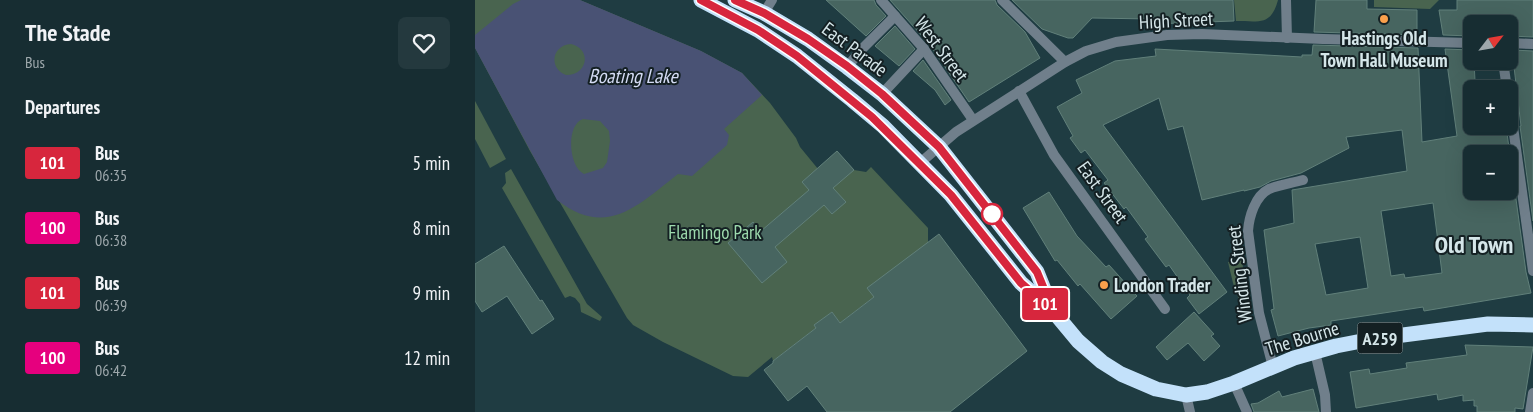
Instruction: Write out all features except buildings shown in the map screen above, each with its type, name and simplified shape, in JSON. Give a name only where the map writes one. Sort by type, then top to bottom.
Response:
[{"type":"highway","name":"A259","points":[[701,0],[758,30],[797,56],[852,100],[920,163],[951,195],[1021,283],[1053,311],[1078,340],[1102,362],[1121,374],[1156,389],[1187,395],[1207,392],[1234,383]]},
{"type":"highway","name":"East Parade","points":[[735,0],[764,13],[808,39],[847,66],[882,94],[939,147]]},
{"type":"highway","name":"A259","points":[[939,147],[1037,272],[1053,311]]},
{"type":"highway","name":"The Bourne","points":[[1234,383],[1315,352],[1363,341],[1488,324],[1533,325]]},
{"type":"street","points":[[764,13],[773,0]]},
{"type":"street","name":"West Street","points":[[881,0],[924,49],[973,120]]},
{"type":"street","points":[[1002,0],[1065,62]]},
{"type":"street","points":[[1287,0],[1287,38]]},
{"type":"street","points":[[847,66],[895,16]]},
{"type":"street","name":"High Street","points":[[920,163],[973,120],[1065,62],[1086,50],[1116,42],[1167,35],[1202,34],[1463,42]]},
{"type":"street","points":[[1518,43],[1533,44]]},
{"type":"street","points":[[882,94],[924,49]]},
{"type":"street","name":"East Street","points":[[1019,92],[1054,154],[1165,309]]},
{"type":"street","points":[[1514,135],[1533,271]]},
{"type":"street","name":"Winding Street","points":[[1273,367],[1259,313],[1247,231],[1249,217],[1254,206],[1267,190],[1303,180]]},
{"type":"street","points":[[1315,352],[1327,412]]},
{"type":"street","points":[[1234,383],[1247,412]]},
{"type":"street","points":[[1530,412],[1533,393]]},
{"type":"street","points":[[1187,395],[1190,412]]},
{"type":"green space","name":"Flamingo Park","points":[[475,0],[580,0],[701,51],[742,73],[770,103],[796,138],[800,147],[823,175],[843,158],[854,170],[866,172],[871,167],[928,228],[928,243],[874,297],[840,323],[832,312],[815,325],[816,328],[773,361],[772,357],[748,377],[733,376],[663,342],[633,325],[627,318],[530,151],[475,48]]},
{"type":"green space","points":[[1234,0],[1278,0],[1272,14],[1268,18],[1258,21],[1236,21]]},
{"type":"green space","points":[[1374,0],[1439,0],[1430,9],[1374,7]]},
{"type":"green space","points":[[475,101],[506,159],[490,168],[475,139]]},
{"type":"green space","points":[[511,169],[587,304],[602,317],[600,321],[581,312],[580,304],[575,298],[570,296],[565,298],[502,188],[506,183],[505,173]]},
{"type":"green space","points":[[1242,260],[1249,313],[1244,314],[1228,262]]},
{"type":"water","name":"Boating Lake","points":[[521,0],[580,0],[701,51],[742,73],[762,95],[724,129],[729,135],[727,145],[692,176],[678,174],[649,197],[621,213],[607,217],[591,217],[575,211],[557,200],[475,48],[475,35],[513,4]],"holes":[[[571,44],[582,51],[585,61],[579,71],[566,75],[560,72],[555,62],[555,57],[556,52],[560,48]],[[583,119],[600,121],[609,131],[610,141],[607,162],[603,168],[584,174],[575,163],[571,146],[574,129]]]},
{"type":"bus line","name":"101","points":[[701,0],[758,30],[797,56],[872,117],[951,195],[1021,283],[1053,311],[1037,272],[939,147],[882,94],[847,66],[808,39],[764,13],[735,0]]},
{"type":"place","name":"Hastings Old Town Hall Museum","points":[[1384,19]]},
{"type":"place","name":"London Trader","points":[[1104,285]]},
{"type":"district","name":"Old Town","points":[[1474,244]]}]
